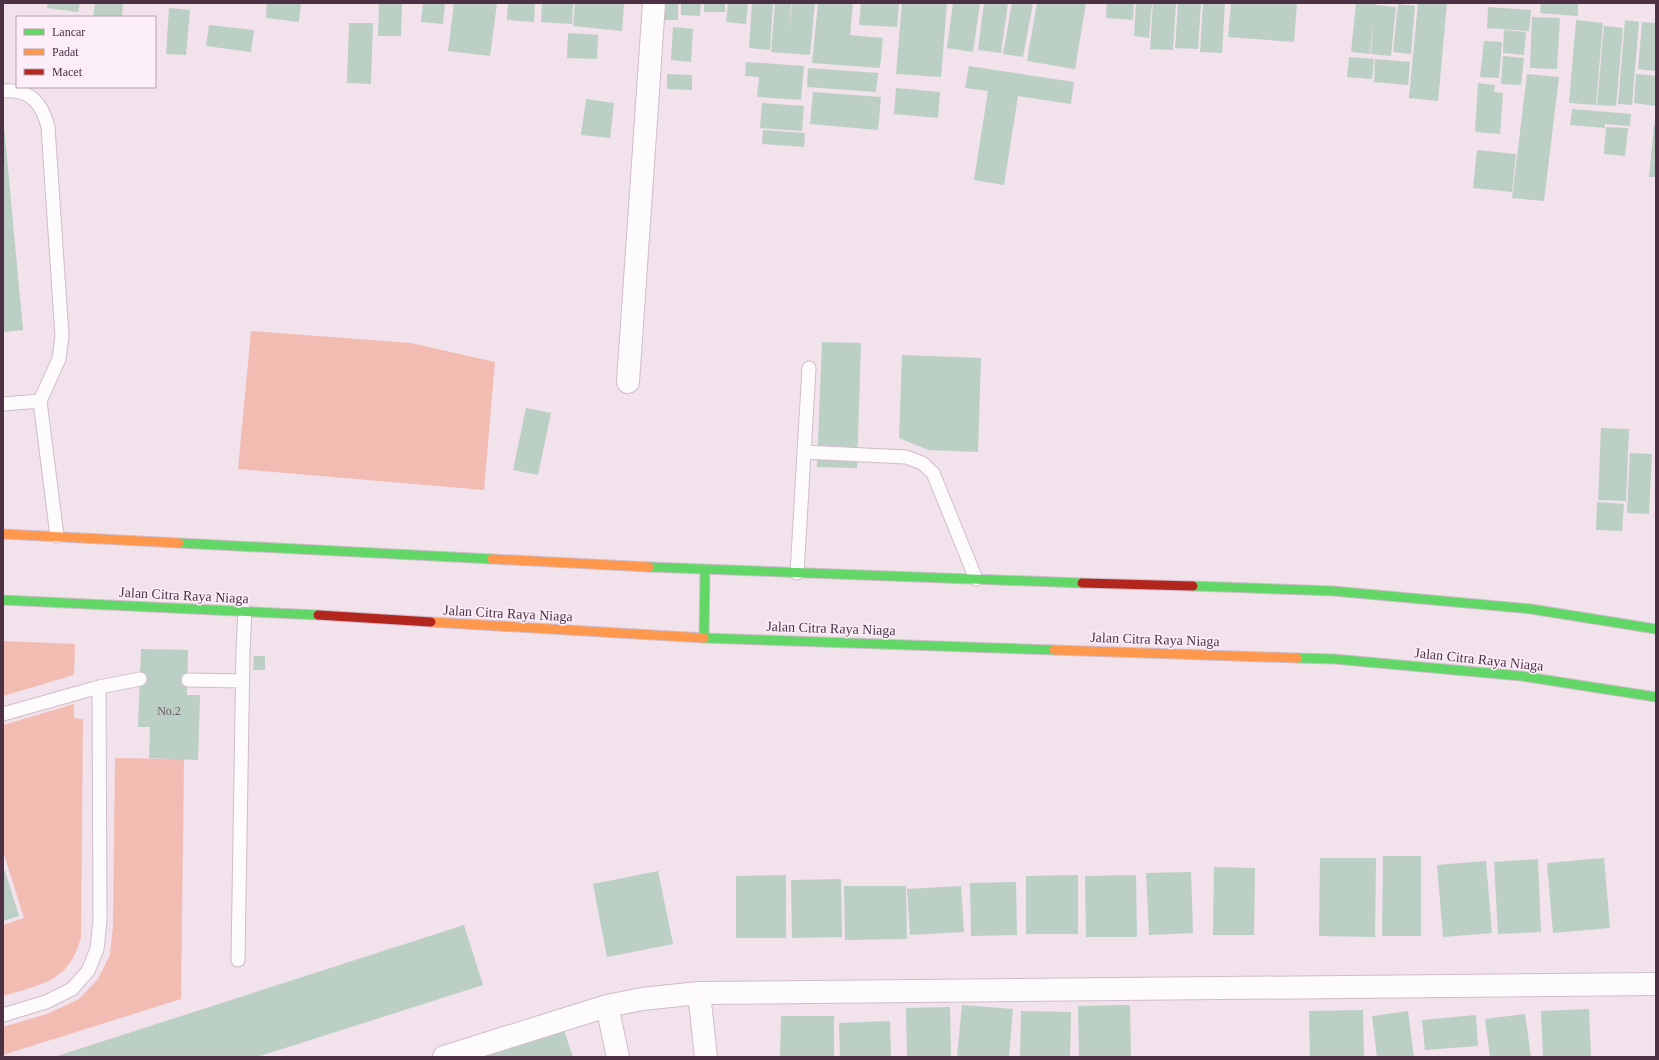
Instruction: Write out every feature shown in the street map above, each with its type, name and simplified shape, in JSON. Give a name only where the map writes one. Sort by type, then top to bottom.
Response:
[{"type":"street","points":[[628,382],[654,3]]},
{"type":"street","points":[[3,534],[705,570],[1333,591],[1531,609],[1656,629]]},
{"type":"street","points":[[704,638],[705,570]]},
{"type":"street","name":"Jalan Citra Raya Niaga","points":[[3,600],[245,611],[704,638],[1334,659],[1521,676],[1656,697]]},
{"type":"street","points":[[444,1057],[607,1006],[642,999],[699,993],[1656,984]]},
{"type":"street","points":[[699,993],[706,1057]]},
{"type":"street","points":[[607,1006],[618,1057]]},
{"type":"lane","points":[[3,91],[11,90],[23,92],[38,102],[45,114],[48,127],[62,336],[59,359],[40,401],[58,536]]},
{"type":"lane","points":[[797,572],[809,368]]},
{"type":"lane","points":[[3,404],[40,401]]},
{"type":"lane","points":[[804,452],[906,457],[922,463],[933,473],[976,579]]},
{"type":"lane","points":[[238,960],[242,681],[245,611]]},
{"type":"lane","points":[[3,714],[98,687],[140,678]]},
{"type":"lane","points":[[188,680],[242,681]]},
{"type":"lane","points":[[3,1015],[46,1002],[72,989],[88,971],[97,949],[100,921],[98,687]]},
{"type":"shaded area","points":[[251,331],[411,343],[495,362],[484,490],[238,469]]},
{"type":"shaded area","points":[[3,641],[75,644],[74,675],[3,696]]},
{"type":"shaded area","points":[[74,704],[74,718],[83,719],[81,937],[76,952],[70,963],[62,972],[41,984],[3,996],[3,925],[24,918],[3,851],[3,725]]},
{"type":"shaded area","points":[[115,758],[184,759],[181,999],[3,1055],[3,1027],[47,1014],[79,999],[98,979],[110,955],[113,926]]},
{"type":"building","points":[[48,3],[80,3],[78,12],[47,8]]},
{"type":"building","points":[[95,3],[123,3],[122,16],[93,16]]},
{"type":"building","points":[[267,3],[301,3],[299,22],[266,18]]},
{"type":"building","points":[[379,3],[402,3],[401,36],[378,36]]},
{"type":"building","points":[[423,3],[445,4],[443,24],[421,22]]},
{"type":"building","points":[[454,3],[497,3],[490,56],[448,51]]},
{"type":"building","points":[[508,3],[535,3],[534,22],[507,20]]},
{"type":"building","points":[[542,3],[573,3],[572,24],[541,22]]},
{"type":"building","points":[[575,3],[624,3],[622,31],[573,26]]},
{"type":"building","points":[[657,3],[678,3],[678,20],[657,20]]},
{"type":"building","points":[[681,3],[701,3],[700,16],[681,15]]},
{"type":"building","points":[[704,3],[725,3],[725,12],[704,12]]},
{"type":"building","points":[[728,3],[748,3],[746,24],[726,22]]},
{"type":"building","points":[[752,3],[773,3],[770,50],[749,48]]},
{"type":"building","points":[[775,3],[791,3],[789,32],[792,3],[815,3],[810,55],[771,52]]},
{"type":"building","points":[[818,3],[853,3],[850,35],[883,38],[880,68],[812,63]]},
{"type":"building","points":[[861,3],[899,3],[897,27],[859,25]]},
{"type":"building","points":[[902,3],[947,3],[941,77],[896,74]]},
{"type":"building","points":[[953,3],[980,3],[973,52],[947,48]]},
{"type":"building","points":[[984,3],[1008,3],[1001,53],[978,50]]},
{"type":"building","points":[[1012,3],[1033,3],[1023,57],[1003,54]]},
{"type":"building","points":[[1037,3],[1086,3],[1075,69],[1027,61]]},
{"type":"building","points":[[1107,3],[1134,3],[1133,20],[1106,18]]},
{"type":"building","points":[[1136,3],[1152,3],[1149,38],[1134,36]]},
{"type":"building","points":[[1153,3],[1176,3],[1173,50],[1150,49]]},
{"type":"building","points":[[1178,3],[1201,3],[1198,49],[1175,48]]},
{"type":"building","points":[[1203,3],[1225,3],[1222,53],[1200,52]]},
{"type":"building","points":[[1231,3],[1297,3],[1294,42],[1228,37]]},
{"type":"building","points":[[1356,3],[1375,3],[1375,5],[1396,7],[1391,56],[1371,54],[1374,18],[1370,54],[1351,52]]},
{"type":"building","points":[[1418,3],[1447,3],[1438,101],[1409,98]]},
{"type":"building","points":[[1541,3],[1578,3],[1578,16],[1540,13]]},
{"type":"building","points":[[1398,4],[1415,6],[1411,54],[1393,52]]},
{"type":"building","points":[[1488,7],[1531,10],[1529,31],[1487,28]]},
{"type":"building","points":[[169,8],[190,10],[186,55],[166,54]]},
{"type":"building","points":[[1532,17],[1560,18],[1557,69],[1530,68]]},
{"type":"building","points":[[1576,20],[1603,23],[1596,105],[1569,103]]},
{"type":"building","points":[[1625,20],[1639,22],[1632,105],[1618,104]]},
{"type":"building","points":[[1642,22],[1656,23],[1656,71],[1638,69]]},
{"type":"building","points":[[349,23],[373,23],[371,84],[347,83]]},
{"type":"building","points":[[209,25],[254,30],[251,52],[206,46]]},
{"type":"building","points":[[1604,26],[1623,28],[1616,106],[1597,105]]},
{"type":"building","points":[[673,27],[693,29],[691,62],[671,60]]},
{"type":"building","points":[[1504,30],[1526,32],[1524,55],[1503,53]]},
{"type":"building","points":[[568,33],[598,35],[597,59],[567,58]]},
{"type":"building","points":[[1484,41],[1502,42],[1499,78],[1480,77]]},
{"type":"building","points":[[1503,56],[1524,58],[1521,85],[1501,84]]},
{"type":"building","points":[[1349,57],[1374,59],[1372,79],[1347,77]]},
{"type":"building","points":[[1375,59],[1410,62],[1408,85],[1374,82]]},
{"type":"building","points":[[746,62],[804,66],[801,100],[757,97],[759,77],[745,76]]},
{"type":"building","points":[[969,66],[1074,82],[1071,104],[1018,96],[1004,185],[974,180],[988,91],[965,88]]},
{"type":"building","points":[[808,68],[878,73],[876,92],[807,87]]},
{"type":"building","points":[[667,74],[692,75],[692,90],[667,89]]},
{"type":"building","points":[[1527,74],[1559,77],[1544,201],[1512,198]]},
{"type":"building","points":[[1636,74],[1656,76],[1656,106],[1634,103]]},
{"type":"building","points":[[1478,83],[1495,85],[1494,92],[1503,93],[1500,134],[1475,132]]},
{"type":"building","points":[[896,88],[940,92],[938,118],[894,114]]},
{"type":"building","points":[[813,92],[881,97],[878,130],[810,124]]},
{"type":"building","points":[[586,99],[614,103],[610,138],[581,135]]},
{"type":"building","points":[[762,103],[804,106],[802,131],[760,128]]},
{"type":"building","points":[[1572,109],[1631,114],[1630,126],[1605,124],[1605,128],[1570,125]]},
{"type":"building","points":[[3,115],[23,330],[3,332]]},
{"type":"building","points":[[1654,125],[1656,125],[1656,177],[1649,177]]},
{"type":"building","points":[[1606,127],[1628,128],[1625,156],[1604,154]]},
{"type":"building","points":[[763,130],[805,133],[804,147],[762,144]]},
{"type":"building","points":[[1477,150],[1516,154],[1512,192],[1473,188]]},
{"type":"building","points":[[822,342],[861,343],[857,468],[817,467]]},
{"type":"building","points":[[902,355],[981,358],[978,452],[928,450],[899,438]]},
{"type":"building","points":[[526,408],[551,413],[538,475],[513,470]]},
{"type":"building","points":[[1601,428],[1629,429],[1626,501],[1598,500]]},
{"type":"building","points":[[1630,453],[1652,454],[1649,514],[1627,513]]},
{"type":"building","points":[[1597,502],[1624,504],[1622,531],[1596,530]]},
{"type":"building","points":[[141,649],[188,650],[187,695],[200,695],[198,760],[149,758],[150,727],[138,727]]},
{"type":"building","points":[[254,656],[265,656],[265,670],[253,670]]},
{"type":"building","points":[[1383,856],[1421,856],[1421,936],[1382,936]]},
{"type":"building","points":[[1320,858],[1376,858],[1375,937],[1319,936]]},
{"type":"building","points":[[1604,858],[1610,928],[1553,933],[1547,863]]},
{"type":"building","points":[[1538,859],[1541,932],[1498,934],[1494,862]]},
{"type":"building","points":[[1486,861],[1492,933],[1443,937],[1437,865]]},
{"type":"building","points":[[3,865],[19,916],[3,921]]},
{"type":"building","points":[[1214,867],[1255,868],[1254,935],[1213,935]]},
{"type":"building","points":[[658,871],[673,944],[607,957],[593,884]]},
{"type":"building","points":[[1191,872],[1193,933],[1149,935],[1146,873]]},
{"type":"building","points":[[786,875],[786,938],[736,938],[736,876]]},
{"type":"building","points":[[1078,875],[1078,934],[1026,934],[1026,876]]},
{"type":"building","points":[[1136,875],[1137,937],[1086,937],[1085,876]]},
{"type":"building","points":[[841,879],[842,937],[792,938],[791,880]]},
{"type":"building","points":[[1016,882],[1017,935],[971,936],[970,883]]},
{"type":"building","points":[[844,886],[906,886],[907,939],[845,940]]},
{"type":"building","points":[[961,886],[964,932],[910,935],[907,889]]},
{"type":"building","points":[[464,925],[483,985],[257,1057],[54,1057]]},
{"type":"building","points":[[962,1005],[1013,1009],[1009,1057],[957,1057]]},
{"type":"building","points":[[1130,1005],[1131,1057],[1079,1057],[1078,1006]]},
{"type":"building","points":[[950,1007],[951,1057],[907,1057],[906,1008]]},
{"type":"building","points":[[1589,1009],[1591,1057],[1543,1057],[1541,1011]]},
{"type":"building","points":[[1363,1010],[1364,1057],[1310,1057],[1309,1011]]},
{"type":"building","points":[[1021,1011],[1071,1012],[1070,1057],[1020,1057]]},
{"type":"building","points":[[1408,1011],[1414,1057],[1377,1057],[1372,1016]]},
{"type":"building","points":[[1525,1014],[1531,1057],[1490,1057],[1485,1019]]},
{"type":"building","points":[[1476,1015],[1478,1046],[1425,1050],[1422,1020]]},
{"type":"building","points":[[781,1016],[834,1016],[834,1057],[780,1057]]},
{"type":"building","points":[[890,1021],[891,1057],[840,1057],[839,1023]]},
{"type":"building","points":[[563,1027],[573,1057],[469,1057]]},
{"type":"traffic: fast","points":[[179,543],[492,559]]},
{"type":"traffic: fast","points":[[649,567],[1082,583]]},
{"type":"traffic: fast","points":[[704,638],[705,570]]},
{"type":"traffic: fast","points":[[1193,586],[1333,591],[1531,609],[1656,629]]},
{"type":"traffic: fast","points":[[3,600],[318,615]]},
{"type":"traffic: fast","points":[[704,638],[1054,650]]},
{"type":"traffic: fast","points":[[1297,658],[1334,659],[1521,676],[1656,697]]},
{"type":"traffic: slow","points":[[3,534],[179,543]]},
{"type":"traffic: slow","points":[[492,559],[649,567]]},
{"type":"traffic: slow","points":[[431,622],[704,638]]},
{"type":"traffic: slow","points":[[1054,650],[1297,658]]},
{"type":"traffic: jam","points":[[1082,583],[1193,586]]},
{"type":"traffic: jam","points":[[318,615],[431,622]]}]
